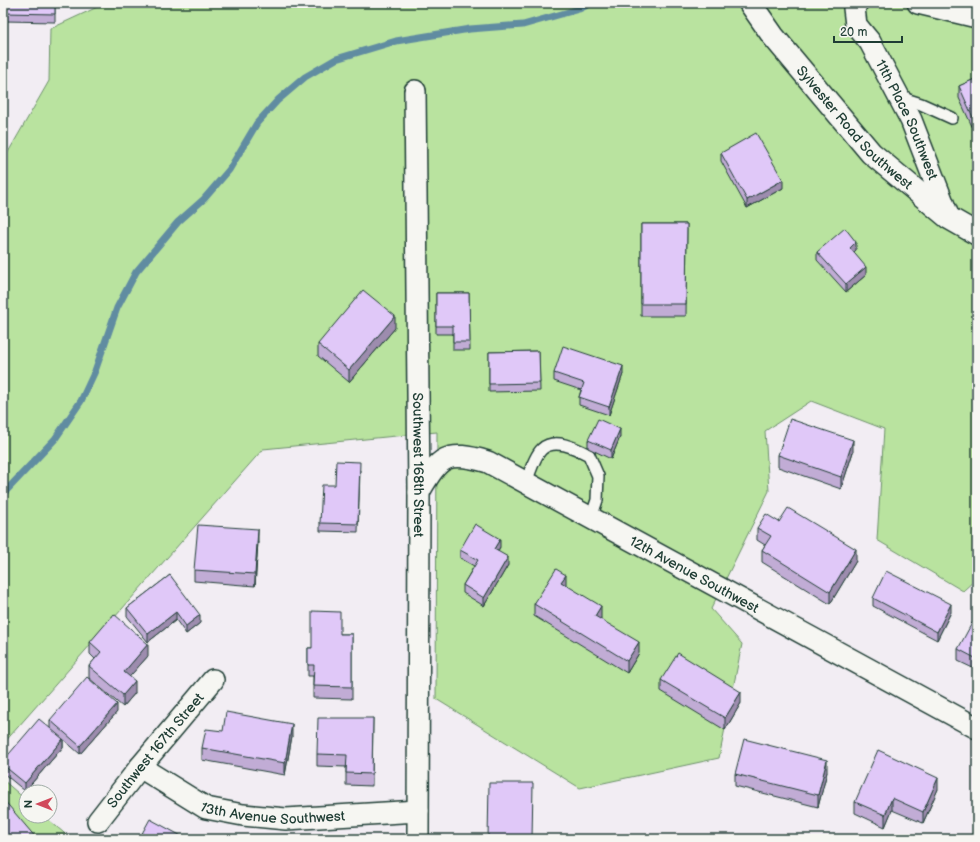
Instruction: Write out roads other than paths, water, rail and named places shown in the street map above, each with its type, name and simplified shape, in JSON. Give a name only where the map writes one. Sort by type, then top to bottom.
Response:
[{"type":"street","name":"Sylvester Road Southwest","points":[[750,3],[773,36],[871,153],[949,218],[977,234]]},
{"type":"street","name":"11th Place Southwest","points":[[857,3],[854,8],[856,24],[870,42],[911,120],[949,218]]},
{"type":"street","points":[[918,3],[977,17]]},
{"type":"street","name":"Southwest 168th Street","points":[[415,91],[419,492],[418,839]]},
{"type":"street","name":"12th Avenue Southwest","points":[[419,492],[432,469],[444,459],[457,456],[469,457],[488,462],[977,728]]},
{"type":"street","name":"Southwest 167th Street","points":[[98,821],[140,767],[213,680]]},
{"type":"street","name":"13th Avenue Southwest","points":[[140,767],[206,808],[243,815],[286,819],[418,811]]},
{"type":"lane","points":[[898,97],[921,104],[952,118]]},
{"type":"lane","points":[[526,483],[542,448],[555,443],[577,449],[590,455],[598,476],[597,500],[591,518]]},
{"type":"waterway","points":[[3,494],[55,439],[81,401],[95,371],[117,308],[136,272],[178,222],[204,199],[229,170],[257,123],[278,100],[305,77],[336,59],[396,41],[470,29],[523,25],[579,9],[591,3]]}]
